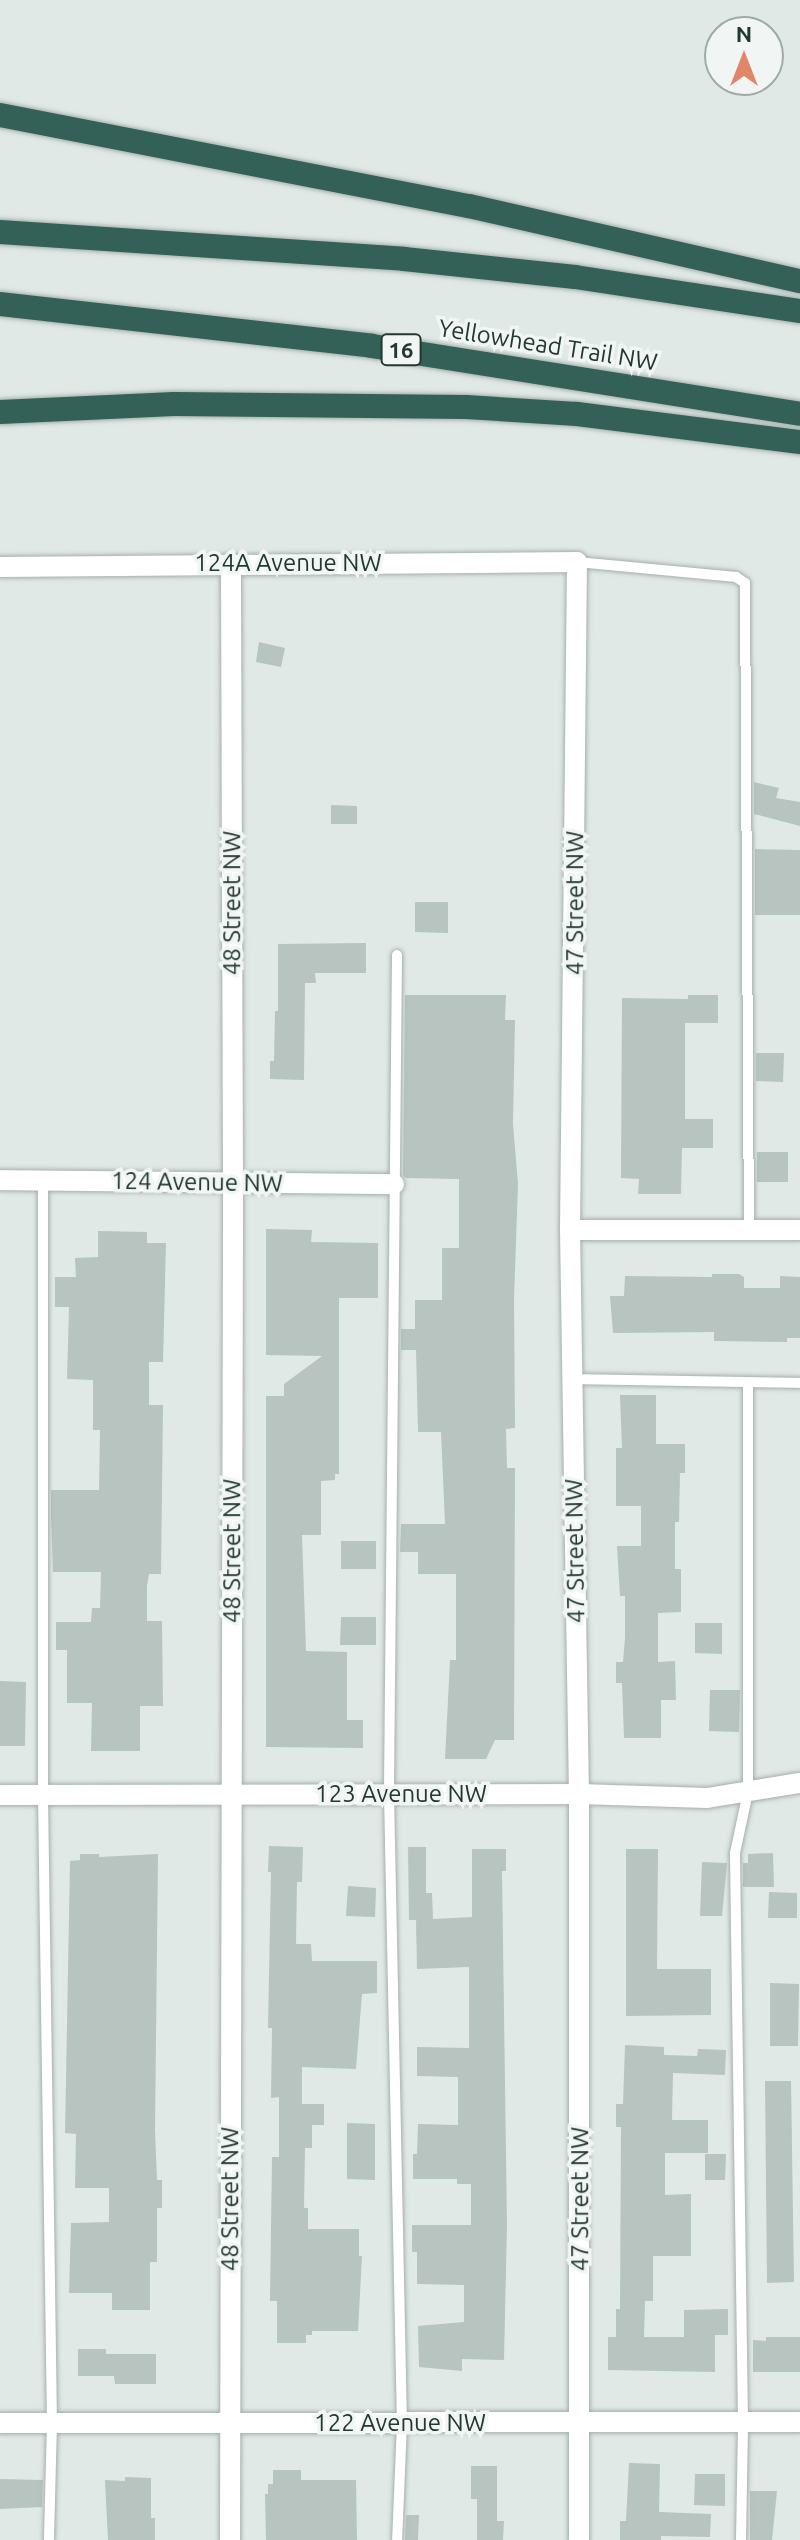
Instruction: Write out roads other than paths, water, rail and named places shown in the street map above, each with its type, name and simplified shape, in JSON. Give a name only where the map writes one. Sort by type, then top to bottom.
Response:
[{"type":"highway","points":[[0,115],[469,206],[800,281]]},
{"type":"highway","points":[[0,232],[404,259],[575,277],[800,311]]},
{"type":"highway","name":"Yellowhead Trail NW","points":[[0,304],[372,346],[800,414]]},
{"type":"highway","points":[[0,412],[174,404],[466,407],[577,414],[800,442]]},
{"type":"street","name":"124A Avenue NW","points":[[0,567],[577,562]]},
{"type":"street","name":"47 Street NW","points":[[577,562],[570,1230],[579,1794],[579,2540]]},
{"type":"street","name":"48 Street NW","points":[[230,2540],[231,563]]},
{"type":"street","name":"124 Avenue NW","points":[[0,1180],[394,1184]]},
{"type":"street","points":[[570,1230],[800,1230]]},
{"type":"street","name":"123 Avenue NW","points":[[0,1795],[579,1794],[707,1798],[800,1783]]},
{"type":"street","name":"122 Avenue NW","points":[[0,2423],[800,2422]]},
{"type":"lane","points":[[577,562],[736,577],[745,583],[749,1230]]},
{"type":"lane","points":[[397,955],[389,1794],[402,2423],[397,2540]]},
{"type":"lane","points":[[43,1179],[43,1795],[52,2423],[49,2540]]},
{"type":"lane","points":[[573,1379],[800,1383]]},
{"type":"lane","points":[[741,2540],[743,2422],[735,1853],[748,1792],[748,1382]]}]
